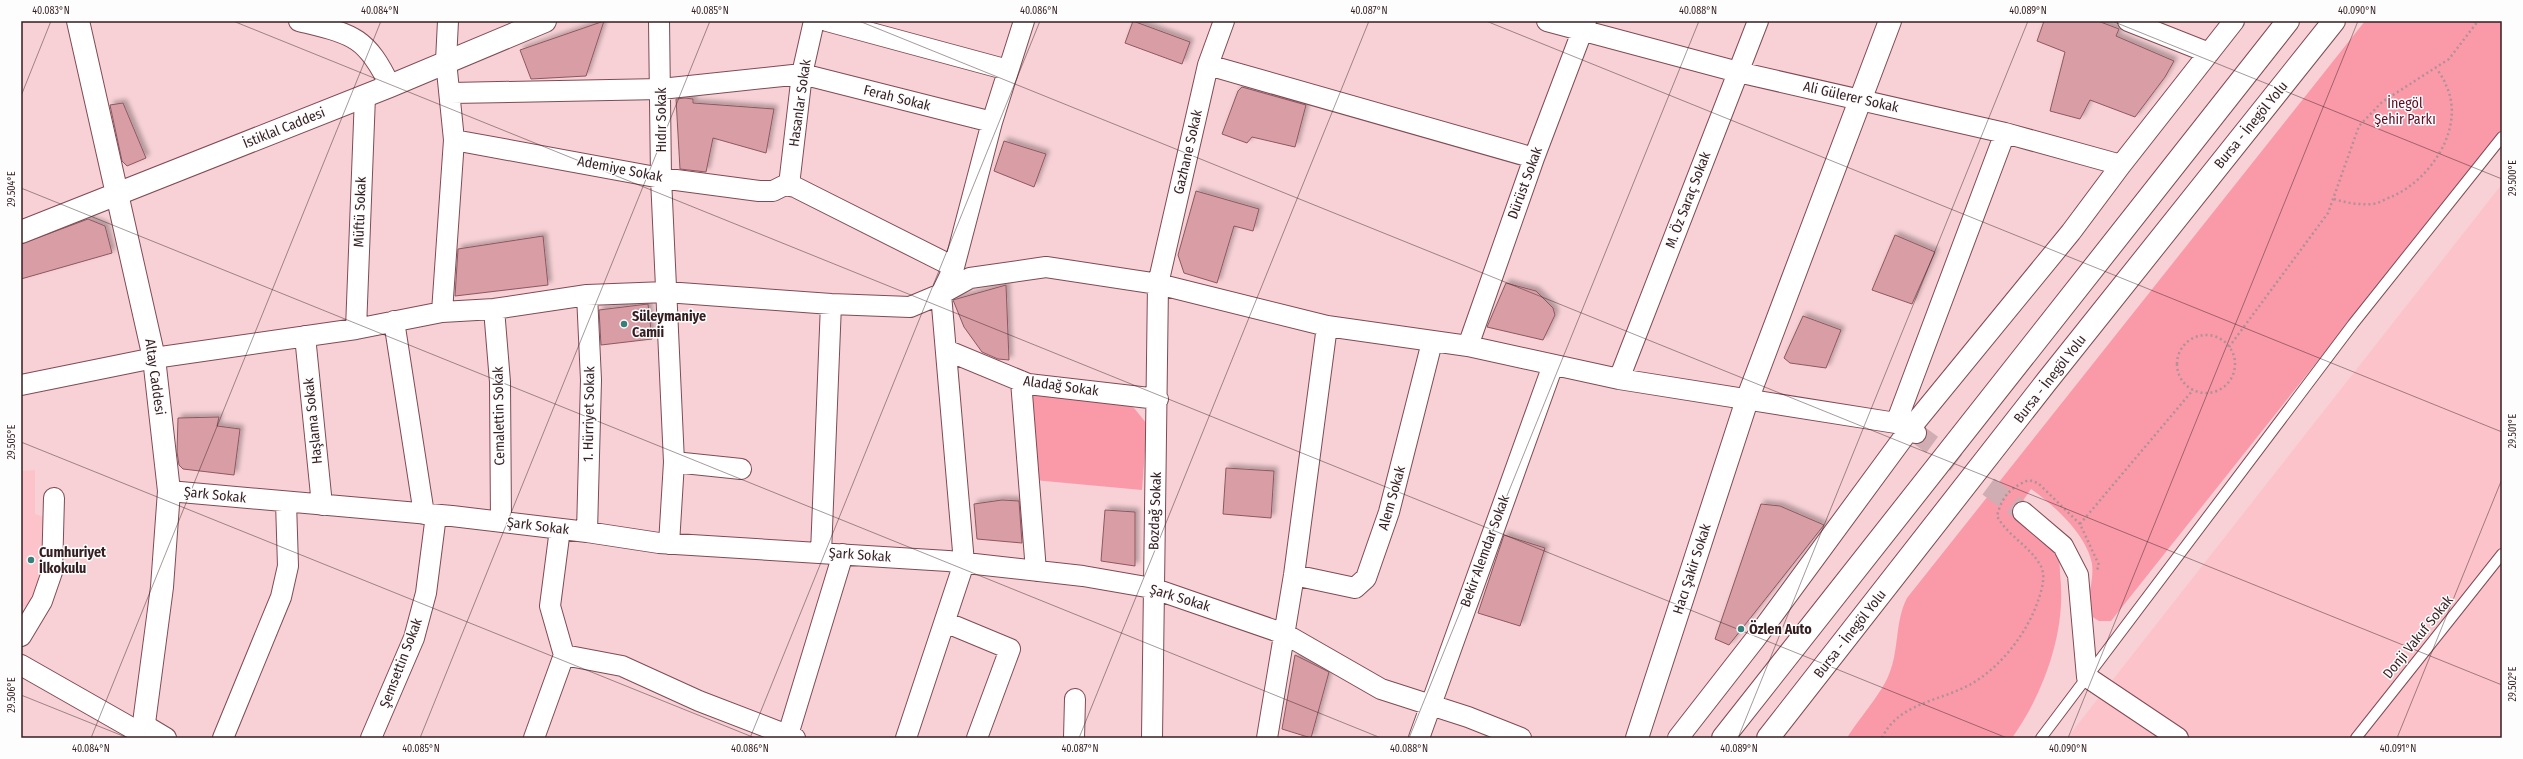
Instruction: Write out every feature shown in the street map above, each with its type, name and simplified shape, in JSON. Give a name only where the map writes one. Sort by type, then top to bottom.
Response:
[{"type":"main road","name":"Altay Caddesi","points":[[78,21],[154,358],[169,491],[162,587],[144,733]]},
{"type":"main road","name":"İstiklal Caddesi","points":[[21,232],[390,86],[446,61],[545,21]]},
{"type":"main road","name":"Hacı Şakir Sokak","points":[[1637,738],[1747,400],[1890,21]]},
{"type":"main road","points":[[1723,738],[2288,21]]},
{"type":"main road","name":"Bursa - İnegöl Yolu","points":[[1768,738],[2047,381],[2334,21]]},
{"type":"street","points":[[299,21],[346,33],[365,46],[379,62],[390,86]]},
{"type":"street","points":[[442,312],[454,140],[451,93],[446,61],[448,21]]},
{"type":"street","name":"Hıdır Sokak","points":[[659,21],[661,178],[674,462],[669,544]]},
{"type":"street","name":"Hasanlar Sokak","points":[[787,185],[802,74],[814,21]]},
{"type":"street","points":[[827,21],[1008,70]]},
{"type":"street","points":[[906,738],[964,563],[941,294],[954,267],[992,122],[1024,21]]},
{"type":"street","name":"Gazhane Sokak","points":[[1158,284],[1208,65],[1224,21]]},
{"type":"street","name":"Ali Gülerer Sokak","points":[[1547,21],[1584,26],[1738,72],[2005,133],[2120,165]]},
{"type":"street","name":"M. Öz Saraç Sokak","points":[[1619,379],[1758,21]]},
{"type":"street","points":[[2128,21],[2209,53]]},
{"type":"street","points":[[1678,738],[1756,638],[1907,429],[2071,232],[2120,165],[2234,21]]},
{"type":"street","name":"Dürüst Sokak","points":[[1468,346],[1534,158],[1584,26]]},
{"type":"street","points":[[1208,65],[1534,158]]},
{"type":"street","points":[[451,93],[661,89],[802,74]]},
{"type":"street","name":"Ferah Sokak","points":[[802,74],[992,122]]},
{"type":"street","name":"Müftü Sokak","points":[[356,329],[365,96]]},
{"type":"street","points":[[1907,429],[2005,133]]},
{"type":"street","name":"Ademiye Sokak","points":[[454,140],[661,178],[759,191],[774,191],[787,185]]},
{"type":"street","points":[[787,185],[796,187],[954,267]]},
{"type":"street","points":[[21,385],[154,358],[356,329],[442,312],[494,309],[587,296],[666,292],[831,304],[910,307],[941,294],[970,278],[1046,267],[1158,284],[1327,326],[1468,346],[1619,379],[1747,400],[1907,429]]},
{"type":"street","name":"Bozdağ Sokak","points":[[1152,738],[1152,588],[1158,399],[1158,284]]},
{"type":"street","name":"1. Hürriyet Sokak","points":[[587,296],[591,380],[587,532]]},
{"type":"street","points":[[821,553],[831,304]]},
{"type":"street","name":"Cemalettin Sokak","points":[[494,309],[500,382],[501,522]]},
{"type":"street","name":"Şemsettin Sokak","points":[[371,738],[414,638],[426,593],[430,514],[394,321]]},
{"type":"street","points":[[1267,738],[1294,575],[1327,326]]},
{"type":"street","name":"Haşlama Sokak","points":[[304,336],[322,506]]},
{"type":"street","name":"Alem Sokak","points":[[1294,575],[1355,588],[1366,578],[1389,512],[1432,342]]},
{"type":"street","name":"Aladağ Sokak","points":[[946,350],[1021,381],[1158,399]]},
{"type":"street","name":"Bekir Alemdar Sokak","points":[[1419,738],[1429,705],[1553,365]]},
{"type":"street","points":[[1021,381],[1036,571]]},
{"type":"street","points":[[674,462],[740,469]]},
{"type":"street","name":"Şark Sokak","points":[[169,491],[322,506],[430,514],[587,532],[669,544],[843,554],[964,563],[1036,571],[1152,588],[1285,634],[1381,689],[1521,738]]},
{"type":"street","points":[[21,636],[42,601],[52,572],[54,498]]},
{"type":"street","points":[[222,738],[281,597],[288,566],[286,502]]},
{"type":"street","points":[[2023,512],[2063,546],[2078,575],[2087,677],[2178,738]]},
{"type":"street","points":[[534,738],[564,655],[550,606],[560,529]]},
{"type":"street","points":[[564,655],[622,666],[699,701],[790,737],[843,554]]},
{"type":"street","points":[[945,622],[1010,649],[977,738]]},
{"type":"street","points":[[21,666],[144,733],[166,738]]},
{"type":"street","points":[[1074,699],[1074,738]]},
{"type":"lane","points":[[2041,738],[2353,324],[2502,137]]},
{"type":"lane","name":"Donji Vakuf Sokak","points":[[2356,738],[2502,554]]},
{"type":"path","points":[[2229,346],[2328,213],[2359,126],[2382,102],[2437,69],[2449,59],[2478,21]]},
{"type":"path","points":[[2334,199],[2353,204],[2375,204],[2405,190],[2423,175],[2440,155],[2449,132],[2451,109],[2447,86],[2437,69]]},
{"type":"path","points":[[2204,335],[2213,336],[2229,346],[2235,365],[2228,383],[2212,393],[2193,390],[2185,385],[2177,368],[2177,359],[2186,342],[2204,335]]},
{"type":"path","points":[[2080,524],[2193,390]]},
{"type":"path","points":[[1882,738],[1897,719],[1912,707],[1970,684],[1991,669],[2018,640],[2034,614],[2044,583],[2040,563],[2001,524],[1996,516],[1999,508],[2013,486],[2029,480],[2038,483],[2080,524],[2098,565],[2097,572]]},
{"type":"shaded area","points":[[2502,184],[2502,738],[2067,738]]},
{"type":"shaded area","name":"Cumhuriyet İlkokulu","points":[[35,470],[35,514],[44,517],[36,603],[21,608],[21,471]]},
{"type":"green space","name":"İnegöl Şehir Parkı","points":[[2365,21],[2502,21],[2502,129],[2111,621],[2099,621],[2086,613],[2092,582],[2092,564],[2084,542],[2077,532],[2050,503],[2031,489],[2015,512],[2044,537],[2058,558],[2060,567],[2061,595],[2060,617],[2051,660],[2043,681],[2024,720],[2012,738],[1847,738],[1879,693],[1887,679],[1894,659],[1900,618],[1907,598]]},
{"type":"green space","points":[[1027,395],[1123,403],[1134,408],[1147,424],[1142,490],[1034,480]]},
{"type":"building","points":[[604,21],[586,76],[531,79],[520,50]]},
{"type":"building","points":[[1133,21],[1190,42],[1182,64],[1125,43]]},
{"type":"building","points":[[2044,21],[2098,21],[2119,29],[2116,36],[2174,61],[2165,77],[2135,117],[2090,100],[2080,119],[2050,111],[2065,52],[2037,41]]},
{"type":"building","points":[[1242,87],[1306,105],[1295,147],[1252,137],[1247,143],[1222,134],[1238,91]]},
{"type":"building","points":[[676,99],[693,99],[693,103],[774,109],[766,153],[713,138],[706,172],[680,169]]},
{"type":"building","points":[[123,103],[146,158],[127,166],[122,161],[110,105]]},
{"type":"building","points":[[1004,141],[1046,154],[1034,187],[994,171]]},
{"type":"building","points":[[1196,191],[1259,209],[1253,231],[1234,226],[1217,283],[1184,273],[1178,255]]},
{"type":"building","points":[[88,219],[105,226],[112,253],[21,279],[21,244]]},
{"type":"building","points":[[1895,235],[1935,252],[1912,304],[1872,290]]},
{"type":"building","points":[[543,236],[548,285],[455,296],[458,249]]},
{"type":"building","points":[[1506,283],[1536,291],[1553,308],[1555,315],[1543,340],[1487,327]]},
{"type":"building","points":[[1006,285],[1009,360],[998,359],[982,352],[964,327],[953,300]]},
{"type":"building","name":"Süleymaniye Camii","points":[[648,304],[652,339],[601,345],[599,310]]},
{"type":"building","points":[[1803,316],[1841,330],[1826,368],[1790,363],[1784,358]]},
{"type":"building","points":[[219,417],[217,426],[240,429],[234,475],[183,469],[179,465],[177,452],[178,418]]},
{"type":"building","points":[[1226,468],[1274,471],[1271,518],[1223,514]]},
{"type":"building","points":[[1002,500],[1019,501],[1022,543],[977,539],[974,504]]},
{"type":"building","points":[[1761,504],[1780,506],[1824,525],[1729,645],[1715,639]]},
{"type":"building","points":[[1105,510],[1135,512],[1135,566],[1101,561]]},
{"type":"building","points":[[1504,535],[1545,548],[1520,626],[1478,613]]},
{"type":"building","points":[[1295,655],[1329,672],[1311,738],[1282,729]]},
{"type":"tunnel","points":[[1916,433],[2023,512]]},
{"type":"place","name":"Süleymaniye Camii","points":[[624,324]]},
{"type":"place","name":"Cumhuriyet İlkokulu","points":[[31,560]]},
{"type":"place","name":"Özlen Auto","points":[[1741,629]]}]
